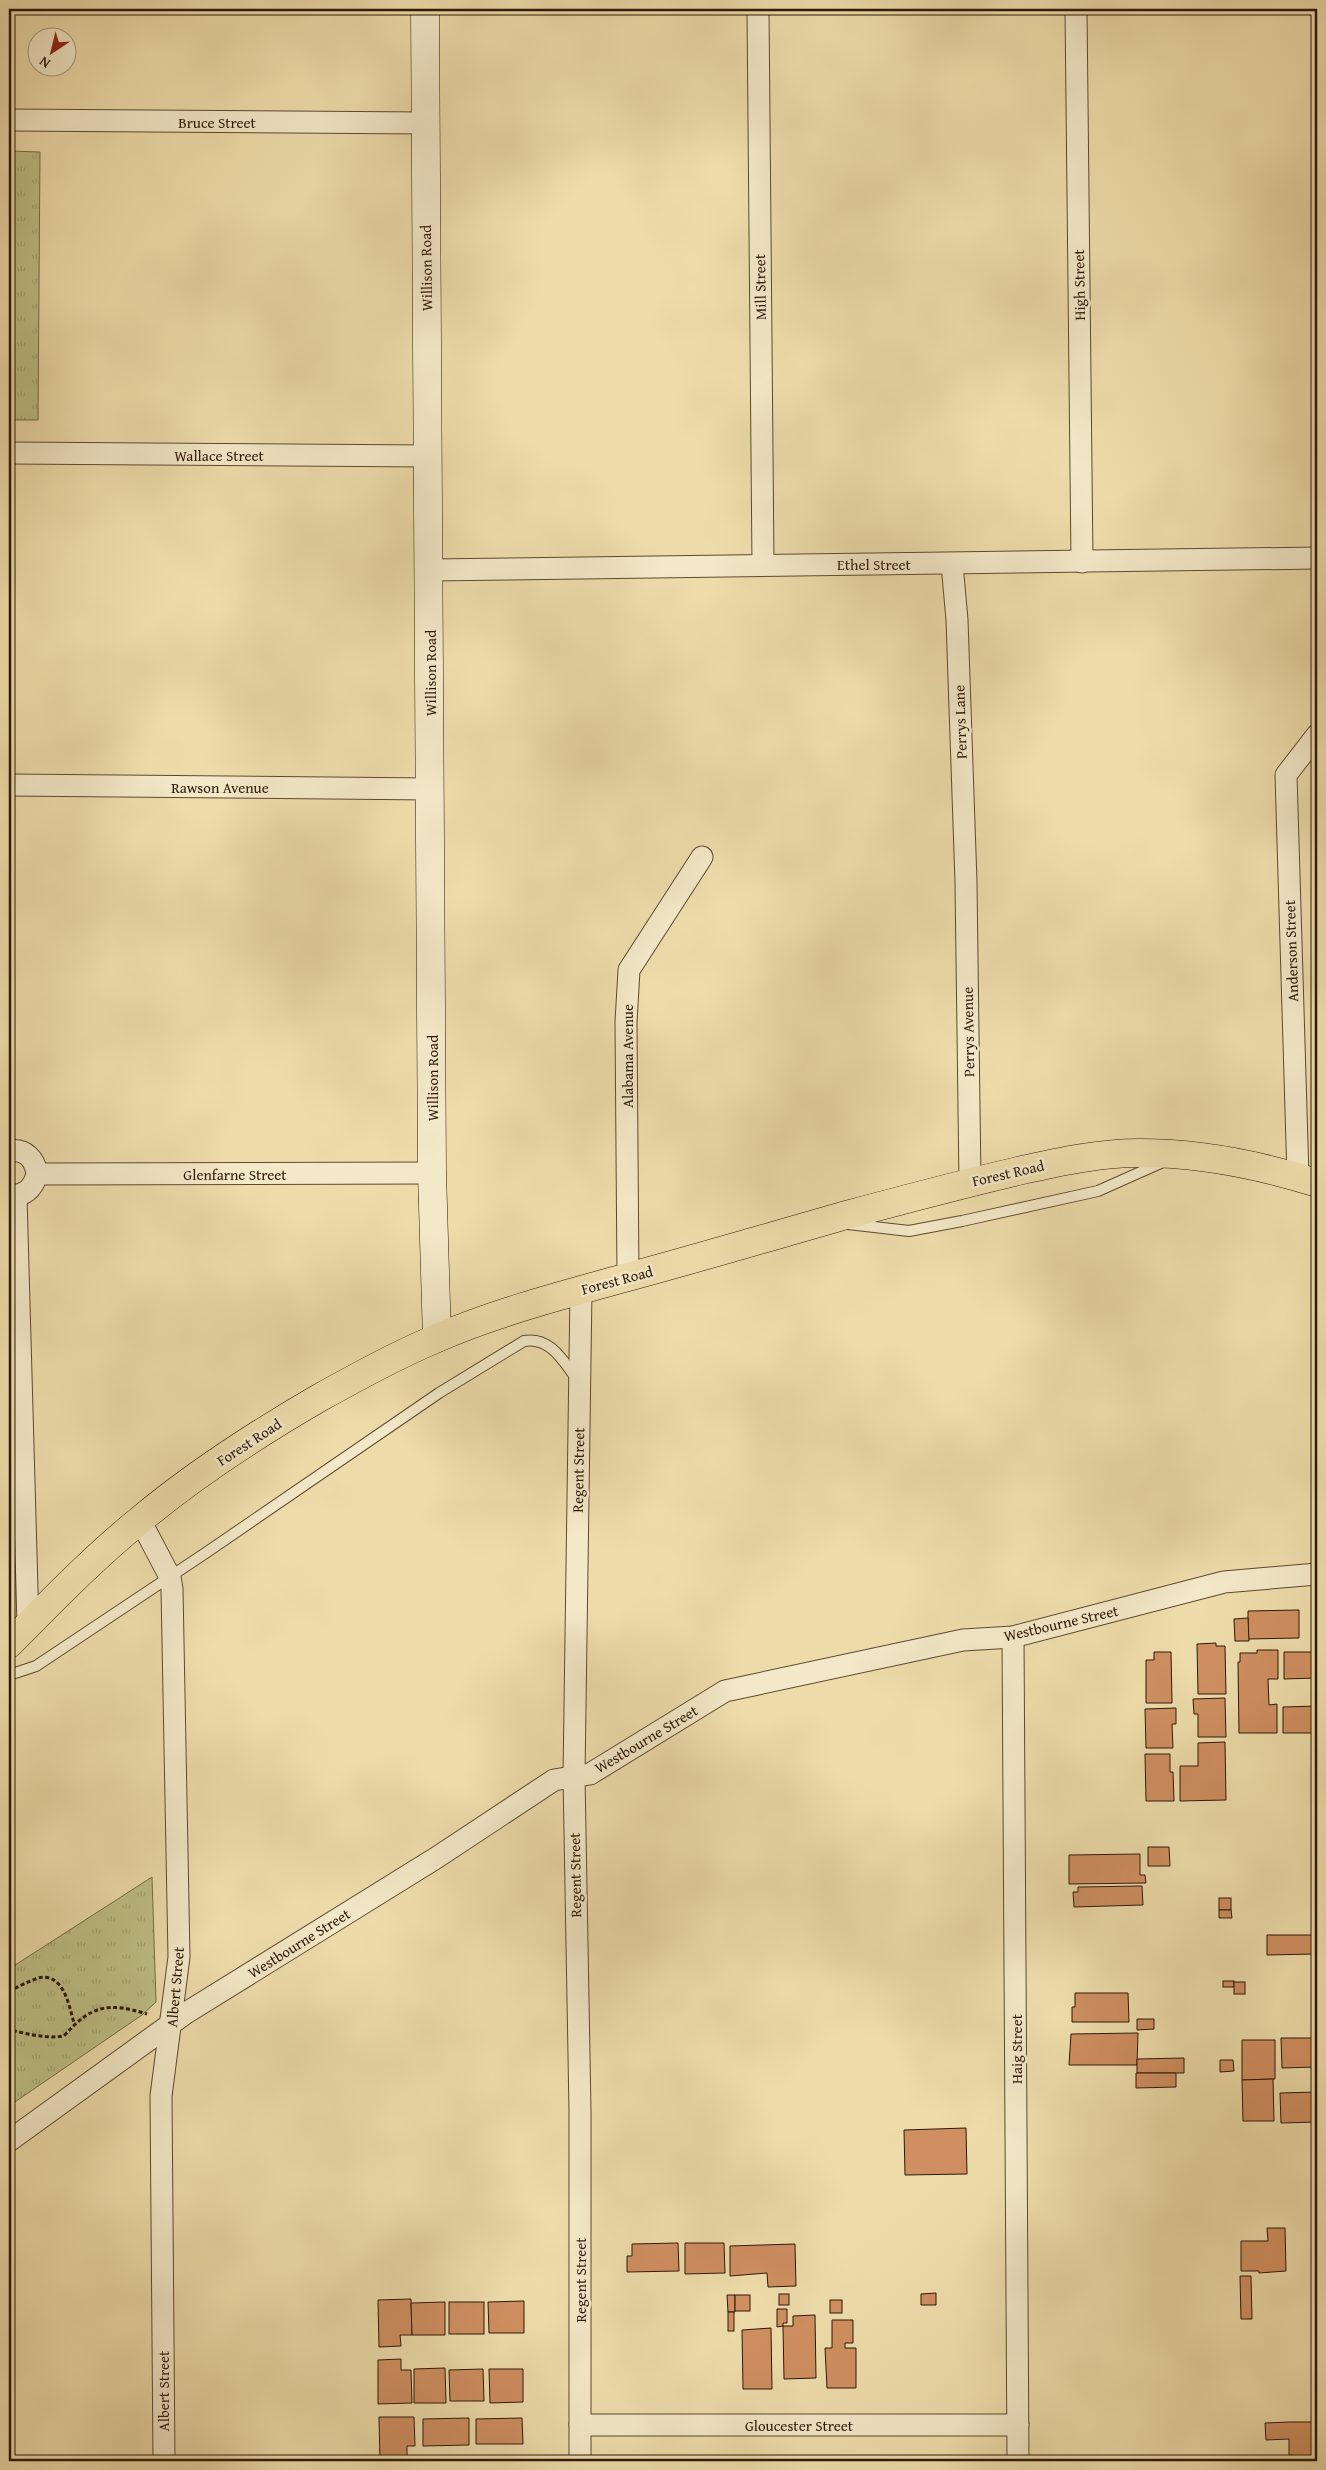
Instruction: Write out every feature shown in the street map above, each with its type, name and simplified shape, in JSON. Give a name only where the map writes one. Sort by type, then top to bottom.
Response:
[{"type":"main road","name":"Willison Road","points":[[425,9],[424,123],[430,570],[432,1173],[437,1338]]},
{"type":"main road","name":"Forest Road","points":[[9,1644],[140,1520],[203,1472],[260,1433],[372,1370],[437,1338],[536,1303],[581,1290],[970,1182],[1059,1162],[1138,1153],[1177,1155],[1222,1160],[1308,1180]]},
{"type":"street","name":"Mill Street","points":[[758,9],[763,565]]},
{"type":"street","name":"High Street","points":[[1076,9],[1082,562]]},
{"type":"street","name":"Bruce Street","points":[[9,120],[424,123]]},
{"type":"street","name":"Wallace Street","points":[[9,453],[429,456]]},
{"type":"street","name":"Ethel Street","points":[[430,570],[1317,558]]},
{"type":"street","name":"Perrys Lane","points":[[952,564],[957,620],[966,882]]},
{"type":"street","name":"Anderson Street","points":[[1308,1180],[1286,775],[1317,735]]},
{"type":"street","name":"Rawson Avenue","points":[[9,785],[431,790]]},
{"type":"street","name":"Alabama Avenue","points":[[628,1277],[626,1022],[629,970],[702,857]]},
{"type":"street","name":"Perrys Avenue","points":[[966,882],[970,1182]]},
{"type":"street","points":[[9,1151],[20,1151],[27,1154],[33,1160],[37,1174],[30,1189],[12,1196],[28,1625]]},
{"type":"street","name":"Glenfarne Street","points":[[37,1174],[432,1173]]},
{"type":"street","name":"Regent Street","points":[[580,2461],[580,2111],[574,1776],[581,1290]]},
{"type":"street","name":"Albert Street","points":[[140,1520],[170,1576],[179,1956],[172,2024],[161,2096],[164,2461]]},
{"type":"street","name":"Westbourne Street","points":[[9,2141],[172,2024],[436,1858],[554,1780],[590,1774],[724,1691],[963,1640],[1013,1637],[1224,1582],[1317,1574]]},
{"type":"street","name":"Haig Street","points":[[1013,1637],[1018,2461]]},
{"type":"street","name":"Gloucester Street","points":[[580,2425],[1018,2425]]},
{"type":"lane","points":[[824,1222],[909,1231],[962,1221],[1098,1191],[1177,1155]]},
{"type":"lane","points":[[9,1675],[36,1666],[441,1391],[524,1341],[534,1340],[548,1344],[559,1354],[579,1380]]},
{"type":"path","points":[[9,1991],[39,1978],[53,1980],[65,1992],[74,2024]]},
{"type":"path","points":[[9,2026],[11,2030],[27,2034],[57,2037],[64,2036],[74,2024],[103,2007],[124,2007],[147,2014]]},
{"type":"green space","points":[[9,151],[40,152],[38,420],[9,420]]},
{"type":"green space","points":[[152,1877],[156,2002],[142,2015],[9,2106],[9,1969]]},
{"type":"building","points":[[1299,1610],[1299,1638],[1248,1639],[1248,1611]]},
{"type":"building","points":[[1248,1618],[1249,1641],[1235,1641],[1234,1619]]},
{"type":"building","points":[[1216,1643],[1216,1646],[1225,1646],[1226,1694],[1198,1694],[1197,1644]]},
{"type":"building","points":[[1257,1650],[1278,1650],[1278,1679],[1268,1679],[1269,1705],[1277,1704],[1277,1733],[1239,1733],[1238,1662],[1240,1662],[1240,1653],[1257,1653]]},
{"type":"building","points":[[1154,1652],[1171,1652],[1172,1703],[1146,1703],[1146,1660],[1154,1660]]},
{"type":"building","points":[[1284,1652],[1317,1652],[1317,1678],[1284,1679]]},
{"type":"building","points":[[1225,1698],[1226,1737],[1198,1737],[1198,1714],[1194,1714],[1193,1699]]},
{"type":"building","points":[[1317,1706],[1317,1733],[1283,1733],[1283,1707]]},
{"type":"building","points":[[1176,1708],[1176,1724],[1172,1724],[1173,1748],[1146,1748],[1145,1709]]},
{"type":"building","points":[[1225,1742],[1226,1800],[1180,1801],[1180,1766],[1198,1766],[1198,1743]]},
{"type":"building","points":[[1145,1754],[1170,1754],[1170,1772],[1173,1772],[1174,1801],[1146,1801]]},
{"type":"building","points":[[1148,1847],[1169,1847],[1170,1866],[1148,1866]]},
{"type":"building","points":[[1140,1854],[1140,1875],[1145,1875],[1146,1883],[1069,1884],[1069,1855]]},
{"type":"building","points":[[1142,1886],[1143,1905],[1074,1907],[1073,1892],[1078,1892],[1078,1887]]},
{"type":"building","points":[[1219,1898],[1231,1898],[1231,1910],[1219,1910]]},
{"type":"building","points":[[1219,1910],[1231,1910],[1232,1918],[1219,1918]]},
{"type":"building","points":[[1267,1935],[1315,1935],[1315,1954],[1267,1955]]},
{"type":"building","points":[[1223,1981],[1234,1981],[1234,1987],[1223,1987]]},
{"type":"building","points":[[1234,1982],[1245,1982],[1245,1994],[1234,1994]]},
{"type":"building","points":[[1075,1993],[1128,1993],[1129,2022],[1072,2022],[1072,2007],[1075,2007]]},
{"type":"building","points":[[1137,2019],[1154,2019],[1154,2029],[1137,2030]]},
{"type":"building","points":[[1138,2033],[1137,2065],[1069,2065],[1071,2034]]},
{"type":"building","points":[[1281,2038],[1317,2038],[1317,2067],[1282,2068]]},
{"type":"building","points":[[1242,2040],[1275,2040],[1275,2079],[1242,2080]]},
{"type":"building","points":[[1184,2058],[1184,2073],[1137,2073],[1137,2059]]},
{"type":"building","points":[[1220,2060],[1233,2060],[1234,2071],[1220,2072]]},
{"type":"building","points":[[1136,2073],[1176,2073],[1176,2087],[1136,2088]]},
{"type":"building","points":[[1273,2079],[1274,2121],[1243,2121],[1242,2080]]},
{"type":"building","points":[[1317,2092],[1317,2122],[1281,2123],[1280,2093]]},
{"type":"building","points":[[966,2128],[967,2174],[905,2175],[904,2130]]},
{"type":"building","points":[[1267,2228],[1285,2228],[1286,2271],[1259,2273],[1259,2271],[1241,2271],[1241,2241],[1268,2241]]},
{"type":"building","points":[[678,2243],[679,2271],[627,2272],[627,2256],[632,2256],[632,2244]]},
{"type":"building","points":[[685,2243],[724,2243],[725,2273],[685,2274]]},
{"type":"building","points":[[795,2244],[796,2286],[768,2287],[767,2273],[730,2276],[730,2246]]},
{"type":"building","points":[[1240,2276],[1251,2276],[1252,2319],[1241,2319]]},
{"type":"building","points":[[936,2293],[936,2305],[921,2305],[921,2294]]},
{"type":"building","points":[[779,2294],[789,2294],[789,2305],[779,2305]]},
{"type":"building","points":[[727,2295],[735,2295],[735,2312],[728,2312]]},
{"type":"building","points":[[735,2295],[750,2295],[750,2311],[735,2311]]},
{"type":"building","points":[[411,2299],[412,2335],[400,2335],[401,2346],[379,2347],[378,2300]]},
{"type":"building","points":[[830,2300],[842,2300],[842,2313],[830,2313]]},
{"type":"building","points":[[524,2301],[524,2333],[489,2333],[488,2302]]},
{"type":"building","points":[[445,2302],[445,2335],[412,2335],[411,2303]]},
{"type":"building","points":[[449,2302],[484,2302],[484,2334],[449,2334]]},
{"type":"building","points":[[777,2309],[787,2309],[787,2323],[783,2323],[783,2326],[777,2327]]},
{"type":"building","points":[[728,2312],[734,2312],[734,2331],[728,2331]]},
{"type":"building","points":[[815,2315],[816,2378],[784,2379],[783,2326],[793,2326],[793,2316]]},
{"type":"building","points":[[832,2320],[853,2320],[853,2343],[845,2343],[845,2348],[856,2348],[856,2388],[827,2388],[825,2348],[832,2348]]},
{"type":"building","points":[[771,2328],[772,2389],[743,2389],[742,2330]]},
{"type":"building","points":[[401,2359],[401,2370],[411,2370],[412,2403],[378,2404],[378,2360]]},
{"type":"building","points":[[445,2368],[446,2403],[414,2403],[414,2369]]},
{"type":"building","points":[[483,2369],[484,2401],[450,2401],[449,2370]]},
{"type":"building","points":[[489,2369],[523,2369],[523,2402],[490,2403]]},
{"type":"building","points":[[379,2417],[414,2417],[415,2446],[407,2446],[407,2461],[380,2461]]},
{"type":"building","points":[[469,2418],[469,2445],[423,2446],[423,2419]]},
{"type":"building","points":[[522,2418],[523,2444],[476,2444],[476,2419]]},
{"type":"building","points":[[1317,2422],[1317,2461],[1293,2461],[1293,2455],[1289,2455],[1289,2439],[1266,2440],[1265,2423]]}]
